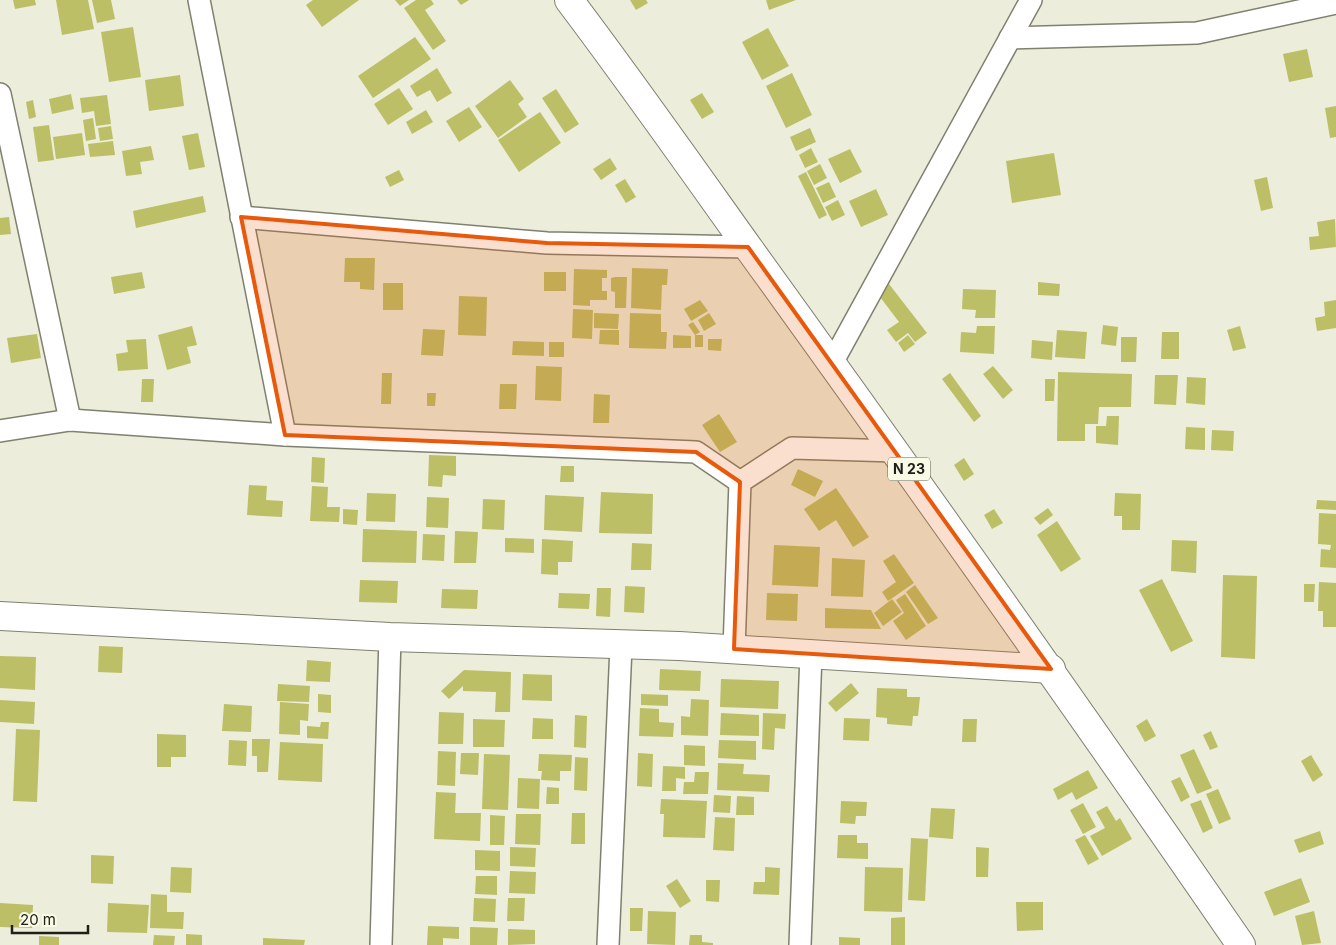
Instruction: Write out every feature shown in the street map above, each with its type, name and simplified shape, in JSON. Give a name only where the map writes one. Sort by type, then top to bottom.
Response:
[{"type":"main road","name":"N 23","points":[[569,0],[626,75],[896,451],[1051,669],[1241,945]]},
{"type":"main road","points":[[0,616],[390,637],[734,650],[1051,669]]},
{"type":"street","points":[[199,0],[285,435]]},
{"type":"street","points":[[832,362],[1031,0]]},
{"type":"street","points":[[1010,38],[1197,33],[1336,3]]},
{"type":"street","points":[[0,94],[5,138],[70,420]]},
{"type":"street","points":[[241,217],[547,243],[748,247]]},
{"type":"street","points":[[0,431],[70,420],[285,435],[696,452],[740,482]]},
{"type":"street","points":[[740,482],[792,448],[896,451]]},
{"type":"street","points":[[734,650],[740,482]]},
{"type":"street","points":[[381,945],[390,637]]},
{"type":"street","points":[[608,945],[621,646]]},
{"type":"street","points":[[800,945],[811,654]]},
{"type":"highlighted area","points":[[241,217],[547,243],[748,247],[1051,669],[734,649],[740,482],[696,452],[285,435]]},
{"type":"building","points":[[13,0],[35,0],[36,5],[15,9]]},
{"type":"building","points":[[56,0],[88,0],[94,29],[62,35]]},
{"type":"building","points":[[92,0],[111,0],[115,19],[97,23]]},
{"type":"building","points":[[313,0],[359,0],[322,27],[306,5]]},
{"type":"building","points":[[395,0],[409,0],[400,6]]},
{"type":"building","points":[[416,0],[431,0],[434,4],[425,10],[446,41],[433,50],[404,8]]},
{"type":"building","points":[[457,0],[469,0],[461,5]]},
{"type":"building","points":[[630,0],[646,0],[648,3],[636,10]]},
{"type":"building","points":[[766,0],[796,0],[769,10]]},
{"type":"building","points":[[133,27],[141,77],[109,82],[101,32]]},
{"type":"building","points":[[768,28],[789,66],[762,80],[742,42]]},
{"type":"building","points":[[415,37],[431,59],[373,98],[358,76]]},
{"type":"building","points":[[1307,49],[1313,77],[1289,82],[1283,54]]},
{"type":"building","points":[[437,68],[452,93],[437,102],[430,90],[417,97],[410,86]]},
{"type":"building","points":[[792,73],[812,115],[786,128],[766,86]]},
{"type":"building","points":[[180,75],[184,106],[149,111],[145,80]]},
{"type":"building","points":[[510,80],[524,99],[518,104],[527,117],[498,138],[475,106]]},
{"type":"building","points":[[399,88],[413,109],[388,125],[374,104]]},
{"type":"building","points":[[556,89],[579,124],[565,133],[542,98]]},
{"type":"building","points":[[702,93],[714,112],[702,119],[690,100]]},
{"type":"building","points":[[71,94],[74,109],[52,114],[49,99]]},
{"type":"building","points":[[107,95],[111,124],[96,126],[94,111],[82,113],[80,98]]},
{"type":"building","points":[[33,100],[36,117],[29,119],[26,102]]},
{"type":"building","points":[[1336,106],[1336,137],[1330,138],[1325,108]]},
{"type":"building","points":[[469,107],[482,127],[459,142],[446,121]]},
{"type":"building","points":[[426,110],[433,122],[412,134],[406,122]]},
{"type":"building","points":[[540,112],[561,143],[519,172],[498,140]]},
{"type":"building","points":[[93,118],[96,139],[86,141],[83,120]]},
{"type":"building","points":[[49,125],[54,160],[38,162],[33,127]]},
{"type":"building","points":[[111,126],[113,139],[100,141],[98,128]]},
{"type":"building","points":[[810,128],[816,142],[796,151],[790,137]]},
{"type":"building","points":[[82,133],[85,155],[56,159],[53,137]]},
{"type":"building","points":[[198,133],[205,167],[189,170],[182,136]]},
{"type":"building","points":[[113,141],[115,155],[90,157],[88,144]]},
{"type":"building","points":[[151,146],[154,160],[140,162],[142,174],[126,176],[122,151]]},
{"type":"building","points":[[811,148],[818,162],[805,168],[799,155]]},
{"type":"building","points":[[850,149],[862,172],[840,183],[828,159]]},
{"type":"building","points":[[1054,153],[1061,195],[1012,203],[1006,161]]},
{"type":"building","points":[[610,158],[617,169],[601,180],[593,169]]},
{"type":"building","points":[[820,164],[827,178],[814,185],[807,171]]},
{"type":"building","points":[[399,170],[404,180],[390,187],[385,177]]},
{"type":"building","points":[[806,172],[827,215],[819,219],[798,176]]},
{"type":"building","points":[[1267,177],[1273,208],[1261,211],[1254,180]]},
{"type":"building","points":[[625,179],[636,197],[626,203],[615,185]]},
{"type":"building","points":[[829,182],[836,197],[823,203],[816,188]]},
{"type":"building","points":[[876,189],[888,215],[861,227],[849,201]]},
{"type":"building","points":[[203,196],[206,212],[136,228],[133,211]]},
{"type":"building","points":[[838,200],[845,215],[832,221],[825,207]]},
{"type":"building","points":[[9,217],[11,234],[0,235],[0,218]]},
{"type":"building","points":[[1335,219],[1336,247],[1310,250],[1309,237],[1319,236],[1317,222]]},
{"type":"building","points":[[345,258],[375,258],[374,290],[360,289],[360,282],[344,282]]},
{"type":"building","points":[[632,268],[668,269],[667,285],[662,285],[661,310],[631,308]]},
{"type":"building","points":[[574,269],[607,270],[607,278],[602,278],[602,291],[607,291],[607,300],[590,300],[590,306],[573,305]]},
{"type":"building","points":[[142,272],[145,288],[114,294],[111,277]]},
{"type":"building","points":[[544,272],[566,272],[566,291],[544,291]]},
{"type":"building","points":[[627,277],[626,308],[615,308],[615,292],[611,291],[611,278]]},
{"type":"building","points":[[1038,282],[1060,284],[1059,296],[1038,295]]},
{"type":"building","points":[[383,283],[403,283],[403,310],[383,310]]},
{"type":"building","points":[[889,284],[927,333],[915,342],[908,333],[896,342],[887,330],[899,322],[877,293]]},
{"type":"building","points":[[963,289],[996,290],[995,318],[975,318],[976,310],[962,309]]},
{"type":"building","points":[[459,296],[487,297],[486,336],[458,335]]},
{"type":"building","points":[[700,300],[708,311],[691,321],[684,309]]},
{"type":"building","points":[[1336,300],[1336,328],[1317,331],[1315,318],[1325,316],[1324,302]]},
{"type":"building","points":[[573,309],[593,310],[592,339],[572,338]]},
{"type":"building","points":[[594,313],[619,314],[618,329],[594,328]]},
{"type":"building","points":[[630,313],[661,314],[661,332],[667,332],[666,349],[629,348]]},
{"type":"building","points":[[709,313],[716,324],[704,331],[698,320]]},
{"type":"building","points":[[693,322],[700,332],[695,335],[688,325]]},
{"type":"building","points":[[1103,325],[1118,327],[1116,346],[1101,344]]},
{"type":"building","points":[[192,326],[197,345],[187,347],[191,363],[167,370],[158,335]]},
{"type":"building","points":[[977,326],[995,326],[994,354],[960,352],[961,332],[976,333]]},
{"type":"building","points":[[1240,326],[1246,348],[1233,351],[1227,330]]},
{"type":"building","points":[[423,329],[445,330],[443,356],[421,355]]},
{"type":"building","points":[[600,330],[619,330],[619,345],[599,344]]},
{"type":"building","points":[[1057,330],[1087,332],[1085,359],[1055,357]]},
{"type":"building","points":[[1162,332],[1179,332],[1179,359],[1161,359]]},
{"type":"building","points":[[37,334],[41,358],[11,363],[7,338]]},
{"type":"building","points":[[673,335],[691,336],[691,348],[673,348]]},
{"type":"building","points":[[695,335],[703,335],[703,347],[695,347]]},
{"type":"building","points":[[908,335],[915,344],[904,352],[898,343]]},
{"type":"building","points":[[1121,337],[1137,337],[1136,362],[1121,362]]},
{"type":"building","points":[[146,339],[148,369],[118,371],[116,354],[128,352],[126,340]]},
{"type":"building","points":[[708,339],[722,339],[721,351],[708,350]]},
{"type":"building","points":[[1032,340],[1053,342],[1052,360],[1031,358]]},
{"type":"building","points":[[513,341],[544,342],[544,356],[512,355]]},
{"type":"building","points":[[549,342],[564,342],[564,357],[549,357]]},
{"type":"building","points":[[536,366],[562,367],[561,401],[535,400]]},
{"type":"building","points":[[993,366],[1013,390],[1003,399],[983,374]]},
{"type":"building","points":[[1058,372],[1132,374],[1131,407],[1099,407],[1098,424],[1085,424],[1085,441],[1057,441]]},
{"type":"building","points":[[382,373],[392,373],[391,404],[381,404]]},
{"type":"building","points":[[950,373],[981,416],[974,422],[942,379]]},
{"type":"building","points":[[1155,375],[1178,375],[1176,405],[1154,404]]},
{"type":"building","points":[[1187,377],[1206,378],[1205,405],[1186,403]]},
{"type":"building","points":[[142,379],[154,379],[153,402],[141,402]]},
{"type":"building","points":[[1045,379],[1055,379],[1054,401],[1045,401]]},
{"type":"building","points":[[500,384],[517,384],[516,409],[499,409]]},
{"type":"building","points":[[427,393],[436,393],[435,406],[427,406]]},
{"type":"building","points":[[594,394],[610,395],[609,423],[593,423]]},
{"type":"building","points":[[719,414],[737,442],[720,452],[702,425]]},
{"type":"building","points":[[1107,416],[1119,416],[1118,445],[1096,443],[1096,426],[1106,426]]},
{"type":"building","points":[[1186,427],[1205,428],[1205,450],[1185,449]]},
{"type":"building","points":[[1212,430],[1234,431],[1233,451],[1211,450]]},
{"type":"building","points":[[429,455],[456,456],[456,476],[443,475],[442,487],[428,486]]},
{"type":"building","points":[[312,457],[325,458],[324,483],[311,482]]},
{"type":"building","points":[[964,458],[974,474],[964,481],[954,465]]},
{"type":"building","points":[[561,466],[574,466],[574,482],[560,482]]},
{"type":"building","points":[[798,469],[823,481],[815,497],[791,485]]},
{"type":"building","points":[[249,485],[267,486],[266,500],[283,501],[282,517],[247,515]]},
{"type":"building","points":[[312,486],[328,487],[327,507],[340,507],[339,522],[310,521]]},
{"type":"building","points":[[836,488],[869,537],[853,547],[836,520],[819,531],[804,509]]},
{"type":"building","points":[[601,492],[653,494],[652,534],[599,533]]},
{"type":"building","points":[[367,493],[396,494],[395,522],[366,521]]},
{"type":"building","points":[[1115,493],[1141,494],[1140,530],[1122,530],[1122,516],[1114,516]]},
{"type":"building","points":[[545,495],[584,497],[582,532],[544,530]]},
{"type":"building","points":[[427,497],[449,498],[448,528],[426,527]]},
{"type":"building","points":[[483,499],[505,500],[504,530],[482,529]]},
{"type":"building","points":[[1317,500],[1336,501],[1336,510],[1316,509]]},
{"type":"building","points":[[1048,508],[1053,515],[1040,525],[1034,518]]},
{"type":"building","points":[[343,509],[358,510],[357,525],[343,524]]},
{"type":"building","points":[[994,509],[1003,523],[992,529],[984,515]]},
{"type":"building","points":[[1319,513],[1336,514],[1336,568],[1320,567],[1321,549],[1330,550],[1331,545],[1318,544]]},
{"type":"building","points":[[1057,521],[1081,559],[1061,572],[1037,535]]},
{"type":"building","points":[[363,529],[417,531],[416,563],[362,562]]},
{"type":"building","points":[[455,531],[478,532],[476,563],[454,563]]},
{"type":"building","points":[[423,534],[445,535],[444,561],[422,560]]},
{"type":"building","points":[[505,538],[534,539],[534,553],[505,552]]},
{"type":"building","points":[[542,539],[573,541],[572,562],[558,562],[558,575],[541,574]]},
{"type":"building","points":[[1172,540],[1197,541],[1196,573],[1171,571]]},
{"type":"building","points":[[632,543],[652,544],[651,570],[631,570]]},
{"type":"building","points":[[774,545],[820,547],[818,587],[772,585]]},
{"type":"building","points":[[894,554],[914,583],[888,601],[882,592],[896,582],[883,561]]},
{"type":"building","points":[[832,558],[865,560],[863,597],[831,596]]},
{"type":"building","points":[[1223,575],[1257,576],[1255,659],[1221,657]]},
{"type":"building","points":[[1162,579],[1193,641],[1171,652],[1139,590]]},
{"type":"building","points":[[360,580],[398,581],[397,603],[359,602]]},
{"type":"building","points":[[1319,582],[1336,583],[1336,627],[1323,627],[1323,611],[1318,611]]},
{"type":"building","points":[[1304,584],[1315,584],[1314,602],[1304,602]]},
{"type":"building","points":[[915,585],[938,618],[928,624],[906,592]]},
{"type":"building","points":[[625,586],[645,587],[644,613],[624,612]]},
{"type":"building","points":[[597,588],[611,588],[610,617],[596,616]]},
{"type":"building","points":[[442,589],[478,590],[477,609],[441,608]]},
{"type":"building","points":[[559,593],[590,594],[589,609],[558,608]]},
{"type":"building","points":[[767,593],[798,594],[797,621],[766,620]]},
{"type":"building","points":[[905,594],[926,626],[906,640],[893,621],[904,613],[896,600]]},
{"type":"building","points":[[892,599],[902,612],[883,626],[874,613]]},
{"type":"building","points":[[825,608],[871,610],[881,629],[825,628]]},
{"type":"building","points":[[99,646],[123,647],[122,673],[98,672]]},
{"type":"building","points":[[0,656],[36,657],[35,690],[0,688]]},
{"type":"building","points":[[307,660],[331,662],[330,682],[306,681]]},
{"type":"building","points":[[660,669],[701,671],[700,691],[659,690]]},
{"type":"building","points":[[464,670],[511,672],[510,712],[495,712],[496,692],[463,691],[463,686],[449,699],[441,691]]},
{"type":"building","points":[[523,674],[552,675],[552,701],[522,700]]},
{"type":"building","points":[[721,679],[779,681],[778,709],[720,707]]},
{"type":"building","points":[[851,683],[859,693],[836,712],[828,703]]},
{"type":"building","points":[[278,684],[310,686],[309,702],[277,701]]},
{"type":"building","points":[[877,688],[907,689],[907,697],[920,697],[918,716],[913,716],[912,726],[887,724],[887,718],[876,717]]},
{"type":"building","points":[[318,694],[331,695],[331,713],[318,712]]},
{"type":"building","points":[[641,694],[668,695],[668,706],[641,705]]},
{"type":"building","points":[[691,699],[709,700],[708,736],[681,735],[681,716],[690,717]]},
{"type":"building","points":[[0,700],[35,702],[34,724],[0,722]]},
{"type":"building","points":[[280,702],[309,704],[308,721],[300,720],[300,735],[279,734]]},
{"type":"building","points":[[224,704],[252,706],[251,732],[222,731]]},
{"type":"building","points":[[640,708],[659,709],[659,722],[674,723],[673,737],[639,736]]},
{"type":"building","points":[[439,712],[464,713],[463,744],[438,744]]},
{"type":"building","points":[[721,713],[759,715],[759,736],[720,735]]},
{"type":"building","points":[[763,713],[786,714],[785,729],[775,728],[774,750],[762,749]]},
{"type":"building","points":[[575,715],[587,716],[586,748],[574,747]]},
{"type":"building","points":[[533,718],[553,719],[553,739],[532,739]]},
{"type":"building","points":[[844,718],[870,719],[869,741],[843,740]]},
{"type":"building","points":[[473,719],[505,720],[504,747],[473,747]]},
{"type":"building","points":[[963,719],[977,719],[976,742],[962,742]]},
{"type":"building","points":[[1147,719],[1156,736],[1145,742],[1136,726]]},
{"type":"building","points":[[321,722],[329,722],[328,739],[307,738],[307,726],[320,727]]},
{"type":"building","points":[[16,729],[40,730],[37,802],[13,801]]},
{"type":"building","points":[[1211,731],[1218,747],[1210,750],[1203,735]]},
{"type":"building","points":[[157,734],[186,735],[186,757],[171,757],[171,767],[157,767]]},
{"type":"building","points":[[252,739],[270,739],[268,772],[257,772],[257,756],[252,756]]},
{"type":"building","points":[[229,740],[247,741],[246,766],[228,765]]},
{"type":"building","points":[[719,740],[756,741],[756,760],[718,758]]},
{"type":"building","points":[[280,742],[323,744],[322,782],[278,780]]},
{"type":"building","points":[[684,745],[705,746],[705,766],[684,765]]},
{"type":"building","points":[[1194,749],[1212,788],[1197,794],[1180,755]]},
{"type":"building","points":[[438,751],[456,752],[455,786],[437,785]]},
{"type":"building","points":[[461,753],[479,753],[478,775],[460,774]]},
{"type":"building","points":[[638,753],[653,754],[652,787],[637,786]]},
{"type":"building","points":[[484,754],[510,755],[508,810],[482,809]]},
{"type":"building","points":[[539,754],[572,755],[571,771],[560,771],[560,781],[541,780],[542,771],[538,771]]},
{"type":"building","points":[[1311,755],[1323,775],[1313,782],[1301,761]]},
{"type":"building","points":[[575,757],[588,758],[587,791],[574,790]]},
{"type":"building","points":[[718,763],[744,764],[743,774],[770,775],[769,792],[717,790]]},
{"type":"building","points":[[663,766],[685,767],[685,779],[676,778],[676,791],[662,791]]},
{"type":"building","points":[[1088,770],[1098,788],[1076,800],[1072,792],[1058,800],[1053,789]]},
{"type":"building","points":[[695,772],[709,772],[708,794],[683,794],[684,782],[694,782]]},
{"type":"building","points":[[1180,777],[1190,797],[1181,802],[1171,781]]},
{"type":"building","points":[[518,778],[540,779],[539,809],[517,808]]},
{"type":"building","points":[[547,787],[559,788],[559,804],[546,804]]},
{"type":"building","points":[[1218,789],[1231,819],[1219,824],[1206,794]]},
{"type":"building","points":[[436,792],[456,793],[455,813],[481,813],[480,841],[434,839]]},
{"type":"building","points":[[714,795],[731,796],[730,813],[713,812]]},
{"type":"building","points":[[737,796],[754,797],[754,815],[736,815]]},
{"type":"building","points":[[661,799],[707,801],[705,838],[663,837],[664,814],[660,814]]},
{"type":"building","points":[[1201,800],[1213,828],[1203,833],[1190,804]]},
{"type":"building","points":[[841,801],[867,802],[866,816],[856,816],[855,824],[840,823]]},
{"type":"building","points":[[1083,803],[1096,827],[1083,834],[1070,810]]},
{"type":"building","points":[[1107,806],[1116,821],[1120,818],[1132,839],[1102,856],[1090,836],[1105,828],[1096,812]]},
{"type":"building","points":[[931,808],[955,809],[953,839],[929,837]]},
{"type":"building","points":[[572,813],[585,813],[585,844],[571,844]]},
{"type":"building","points":[[516,814],[541,814],[540,845],[515,844]]},
{"type":"building","points":[[490,815],[505,816],[504,845],[490,845]]},
{"type":"building","points":[[715,817],[735,818],[734,851],[713,850]]},
{"type":"building","points":[[1320,831],[1324,844],[1299,853],[1294,840]]},
{"type":"building","points":[[838,835],[857,835],[857,843],[868,843],[868,859],[837,858]]},
{"type":"building","points":[[1085,835],[1099,859],[1088,865],[1075,840]]},
{"type":"building","points":[[911,838],[928,839],[925,901],[908,900]]},
{"type":"building","points":[[510,847],[536,848],[535,867],[510,866]]},
{"type":"building","points":[[976,847],[989,848],[988,877],[976,877]]},
{"type":"building","points":[[475,850],[500,851],[500,871],[475,870]]},
{"type":"building","points":[[91,855],[114,856],[113,884],[91,883]]},
{"type":"building","points":[[171,867],[192,868],[191,893],[170,892]]},
{"type":"building","points":[[765,867],[780,868],[779,895],[753,894],[754,882],[765,882]]},
{"type":"building","points":[[865,867],[903,868],[902,912],[864,911]]},
{"type":"building","points":[[510,871],[536,872],[535,894],[509,893]]},
{"type":"building","points":[[476,876],[497,876],[497,895],[475,894]]},
{"type":"building","points":[[1301,878],[1310,902],[1274,916],[1264,892]]},
{"type":"building","points":[[677,879],[691,901],[680,908],[666,886]]},
{"type":"building","points":[[706,880],[720,880],[719,902],[706,901]]},
{"type":"building","points":[[151,894],[167,895],[167,912],[184,912],[183,929],[150,928]]},
{"type":"building","points":[[474,898],[496,899],[495,922],[473,921]]},
{"type":"building","points":[[508,898],[525,898],[524,921],[507,921]]},
{"type":"building","points":[[1016,902],[1043,902],[1043,930],[1017,931]]},
{"type":"building","points":[[0,903],[33,905],[32,928],[0,927]]},
{"type":"building","points":[[108,903],[149,905],[147,933],[107,932]]},
{"type":"building","points":[[630,908],[643,908],[642,931],[630,931]]},
{"type":"building","points":[[648,911],[676,912],[675,945],[647,944]]},
{"type":"building","points":[[1314,911],[1321,943],[1302,945],[1295,916]]},
{"type":"building","points":[[905,917],[905,945],[891,945],[891,918]]},
{"type":"building","points":[[428,926],[459,927],[459,939],[443,938],[443,945],[427,945]]},
{"type":"building","points":[[470,927],[498,928],[497,945],[470,945]]},
{"type":"building","points":[[508,929],[535,930],[535,944],[508,945]]},
{"type":"building","points":[[186,934],[202,935],[202,945],[186,945]]},
{"type":"building","points":[[154,935],[175,936],[174,945],[153,945]]},
{"type":"building","points":[[690,935],[702,935],[702,942],[713,943],[713,945],[689,945]]},
{"type":"building","points":[[39,936],[59,937],[59,945],[39,945]]},
{"type":"building","points":[[839,937],[860,938],[860,945],[839,945]]},
{"type":"building","points":[[263,938],[305,940],[304,945],[263,945]]}]
